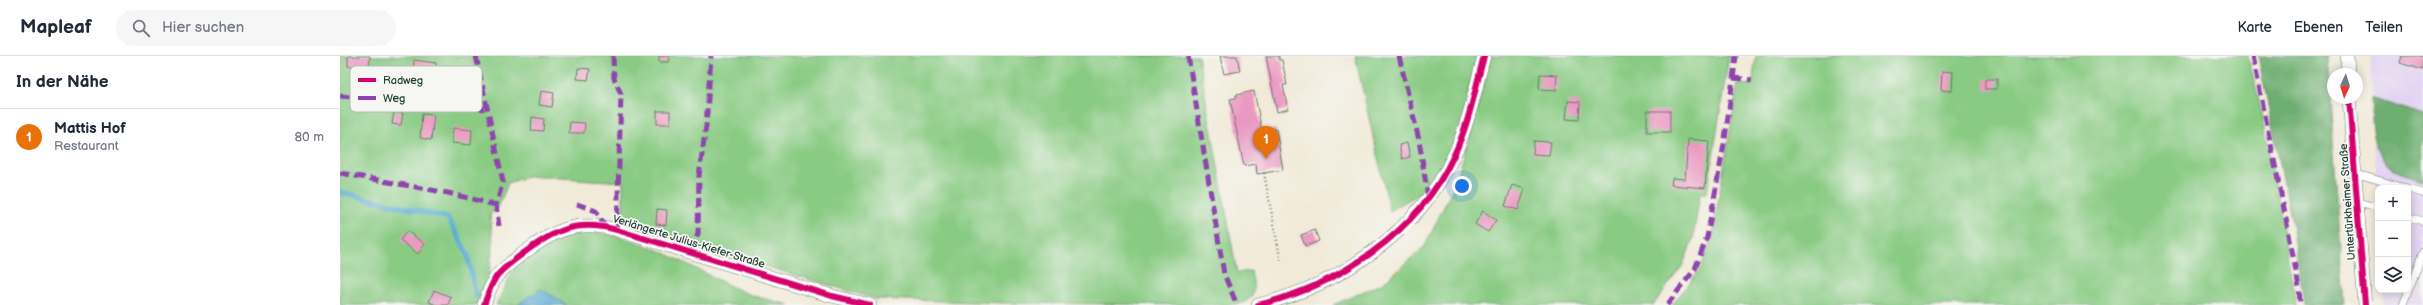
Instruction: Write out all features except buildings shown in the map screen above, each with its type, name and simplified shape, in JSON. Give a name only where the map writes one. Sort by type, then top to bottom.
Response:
[{"type":"street","points":[[1258,305],[1289,296],[1328,280],[1345,270],[1388,240],[1429,199],[1443,178],[1466,127],[1484,56]]},
{"type":"street","points":[[2347,56],[2348,68]]},
{"type":"street","name":"Untertürkheimer Straße","points":[[2349,104],[2365,305]]},
{"type":"street","name":"Verlängerte Julius-Kiefer-Straße","points":[[484,305],[496,277],[518,258],[551,234],[565,228],[582,225],[611,228],[832,296],[870,305]]},
{"type":"lane","points":[[2354,173],[2395,185]]},
{"type":"lane","points":[[2411,190],[2423,194]]},
{"type":"lane","points":[[2356,201],[2375,207]]},
{"type":"lane","points":[[2411,217],[2423,221]]},
{"type":"lane","points":[[2404,305],[2423,252]]},
{"type":"path","points":[[1264,173],[1281,262]]},
{"type":"shaded area","points":[[2370,56],[2423,56],[2423,305],[2384,305],[2383,293],[2411,293],[2411,185],[2376,185]]},
{"type":"green space","points":[[340,56],[1198,56],[1237,273],[1251,271],[1254,287],[1252,297],[1243,303],[1225,305],[1007,303],[876,299],[623,224],[623,182],[530,176],[508,183],[498,208],[490,214],[493,241],[489,276],[476,305],[340,305]]},
{"type":"green space","points":[[1355,56],[1477,56],[1460,126],[1449,153],[1424,197],[1422,192],[1390,211]]},
{"type":"green space","points":[[1491,56],[1729,56],[1707,193],[1700,193],[1693,239],[1683,265],[1653,305],[1333,305],[1383,283],[1425,246],[1455,184],[1472,130]]},
{"type":"green space","points":[[1756,56],[2248,56],[2263,118],[2296,305],[1672,305],[1701,268],[1712,238],[1738,84],[1752,85]]},
{"type":"green space","points":[[2258,56],[2327,56],[2327,104],[2330,104],[2345,305],[2304,305],[2292,223]]},
{"type":"green space","points":[[2371,98],[2423,115],[2423,180],[2397,171],[2389,166],[2383,159],[2374,134]]},
{"type":"green space","points":[[575,232],[598,233],[621,237],[642,244],[664,253],[746,293],[790,305],[496,305],[513,271],[545,245]]},
{"type":"water","points":[[541,289],[567,305],[519,305],[521,302]]},
{"type":"waterway","points":[[340,192],[448,218],[467,253],[476,296]]},
{"type":"marked path","points":[[476,56],[478,66]]},
{"type":"marked path","points":[[613,56],[614,78],[621,94],[617,230]]},
{"type":"marked path","points":[[690,251],[698,234],[699,176],[706,126],[711,56]]},
{"type":"marked path","points":[[1188,56],[1224,274],[1237,305]]},
{"type":"marked path","points":[[1399,56],[1419,140],[1428,197]]},
{"type":"marked path","points":[[1667,305],[1695,269],[1707,237],[1725,139],[1736,56]]},
{"type":"marked path","points":[[2253,56],[2299,287],[2300,305]]},
{"type":"marked path","points":[[1733,78],[1752,80]]},
{"type":"marked path","points":[[482,84],[503,182],[496,205],[499,226]]},
{"type":"marked path","points":[[340,96],[350,97]]},
{"type":"marked path","points":[[482,109],[487,109]]},
{"type":"marked path","points":[[340,173],[448,193],[496,205]]},
{"type":"marked path","points":[[577,204],[596,211],[605,227]]},
{"type":"cycle path","points":[[1258,305],[1288,296],[1317,284],[1346,269],[1373,252],[1398,231],[1420,208],[1439,183],[1454,155],[1468,119],[1484,56]]},
{"type":"cycle path","points":[[2349,104],[2365,305]]},
{"type":"cycle path","points":[[484,305],[496,277],[504,268],[544,239],[555,233],[577,226],[602,227],[617,230],[832,296],[870,305]]},
{"type":"place","name":"Mattis Hof","points":[[1266,159]]}]
